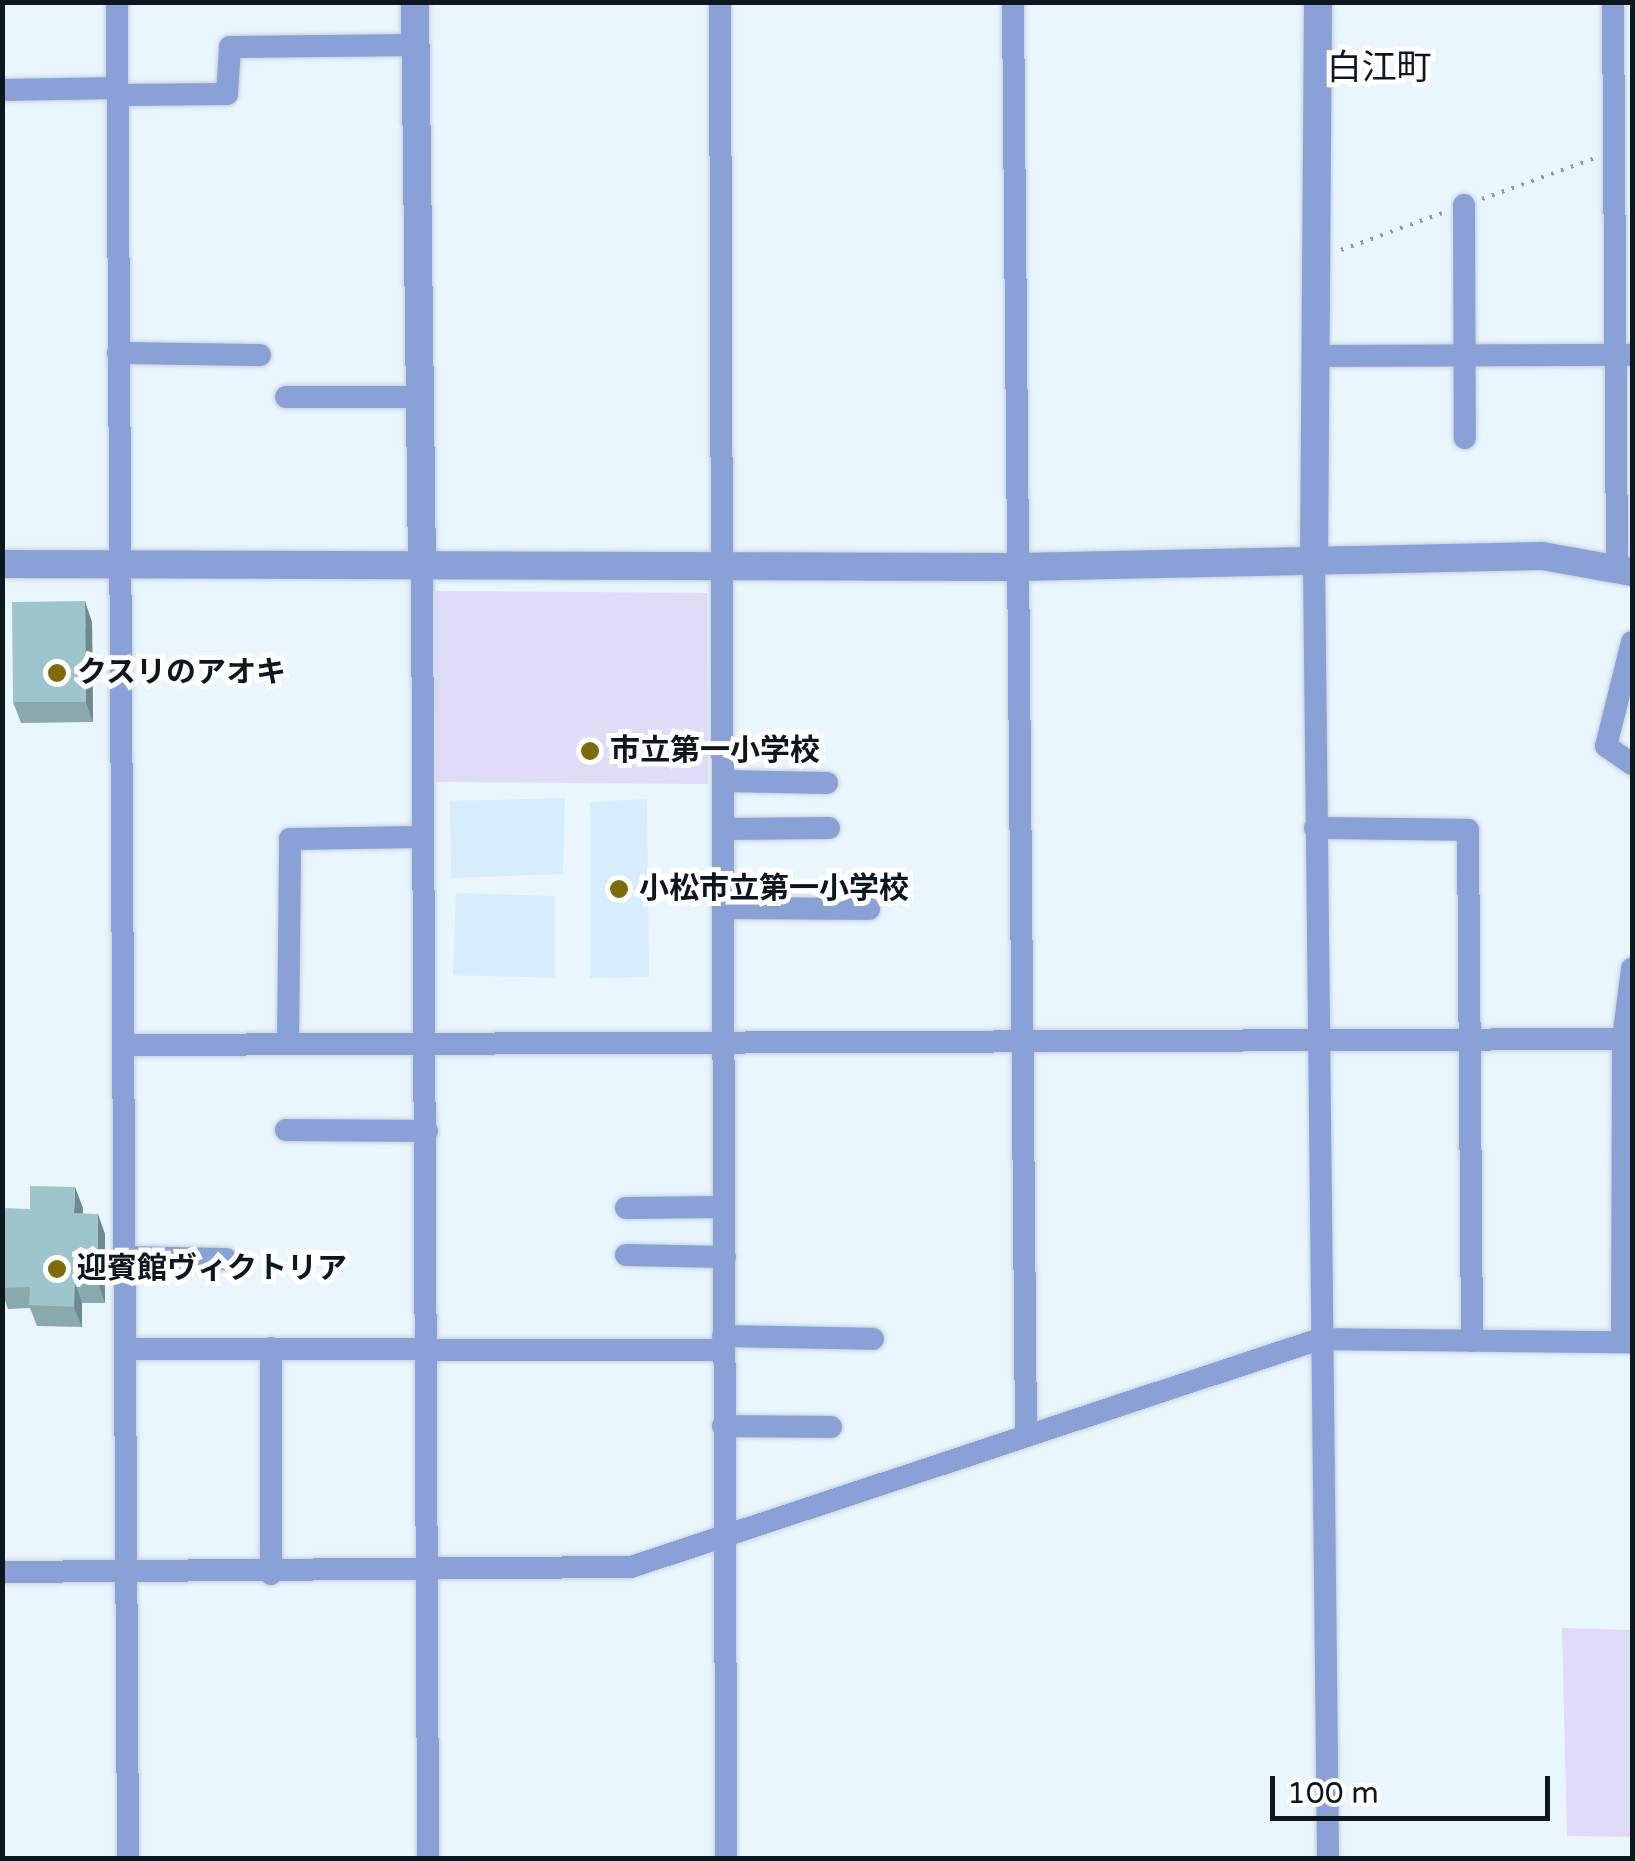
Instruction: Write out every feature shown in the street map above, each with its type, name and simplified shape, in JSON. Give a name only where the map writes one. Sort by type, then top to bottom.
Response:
[{"type":"street","points":[[117,2],[124,1257],[130,1349],[128,1858]]},
{"type":"street","points":[[416,2],[422,837],[428,1043],[428,1858]]},
{"type":"street","points":[[720,2],[726,1858]]},
{"type":"street","points":[[1013,2],[1026,1432]]},
{"type":"street","points":[[1318,2],[1316,1038],[1328,1858]]},
{"type":"street","points":[[2,564],[1018,567],[1542,556],[1625,568],[1624,354],[1614,2]]},
{"type":"street","points":[[2,90],[226,94],[230,47],[416,45]]},
{"type":"street","points":[[1464,206],[1465,438]]},
{"type":"street","points":[[118,353],[260,355]]},
{"type":"street","points":[[1315,356],[1624,354]]},
{"type":"street","points":[[286,397],[420,397]]},
{"type":"street","points":[[1632,642],[1606,746],[1632,764]]},
{"type":"street","points":[[724,782],[827,783]]},
{"type":"street","points":[[724,828],[829,828]]},
{"type":"street","points":[[1315,828],[1468,830],[1472,1341]]},
{"type":"street","points":[[288,1044],[290,838],[422,837]]},
{"type":"street","points":[[724,908],[869,909]]},
{"type":"street","points":[[2,1572],[272,1574],[428,1568],[631,1568],[1026,1432],[1320,1340],[1627,1342],[1628,1039],[1632,969]]},
{"type":"street","points":[[124,1045],[1628,1039]]},
{"type":"street","points":[[286,1130],[428,1131]]},
{"type":"street","points":[[626,1208],[724,1207]]},
{"type":"street","points":[[626,1255],[724,1257]]},
{"type":"street","points":[[124,1257],[226,1260]]},
{"type":"street","points":[[130,1349],[428,1348],[873,1339]]},
{"type":"street","points":[[271,1348],[272,1574]]},
{"type":"street","points":[[723,1426],[831,1427]]},
{"type":"shaded area","points":[[435,591],[707,593],[708,784],[436,782]]},
{"type":"shaded area","points":[[565,798],[563,874],[451,878],[450,801]]},
{"type":"shaded area","name":"小松市立第一小学校","points":[[647,799],[649,977],[590,978],[590,802]]},
{"type":"shaded area","points":[[456,893],[555,896],[555,978],[453,975]]},
{"type":"shaded area","points":[[1562,1628],[1632,1630],[1632,1837],[1567,1836]]},
{"type":"building","name":"クスリのアオキ","points":[[85,601],[86,702],[13,702],[12,602]]},
{"type":"building","name":"迎賓館ヴィクトリア","points":[[30,1186],[75,1187],[74,1213],[98,1214],[98,1282],[75,1282],[74,1307],[29,1305],[30,1287],[2,1288],[2,1208],[30,1209]]},
{"type":"place","name":"クスリのアオキ","points":[[57,673]]},
{"type":"place","name":"市立第一小学校","points":[[590,751]]},
{"type":"place","name":"小松市立第一小学校","points":[[619,889]]},
{"type":"place","name":"迎賓館ヴィクトリア","points":[[57,1269]]},
{"type":"district","name":"白江町","points":[[1379,68]]}]
